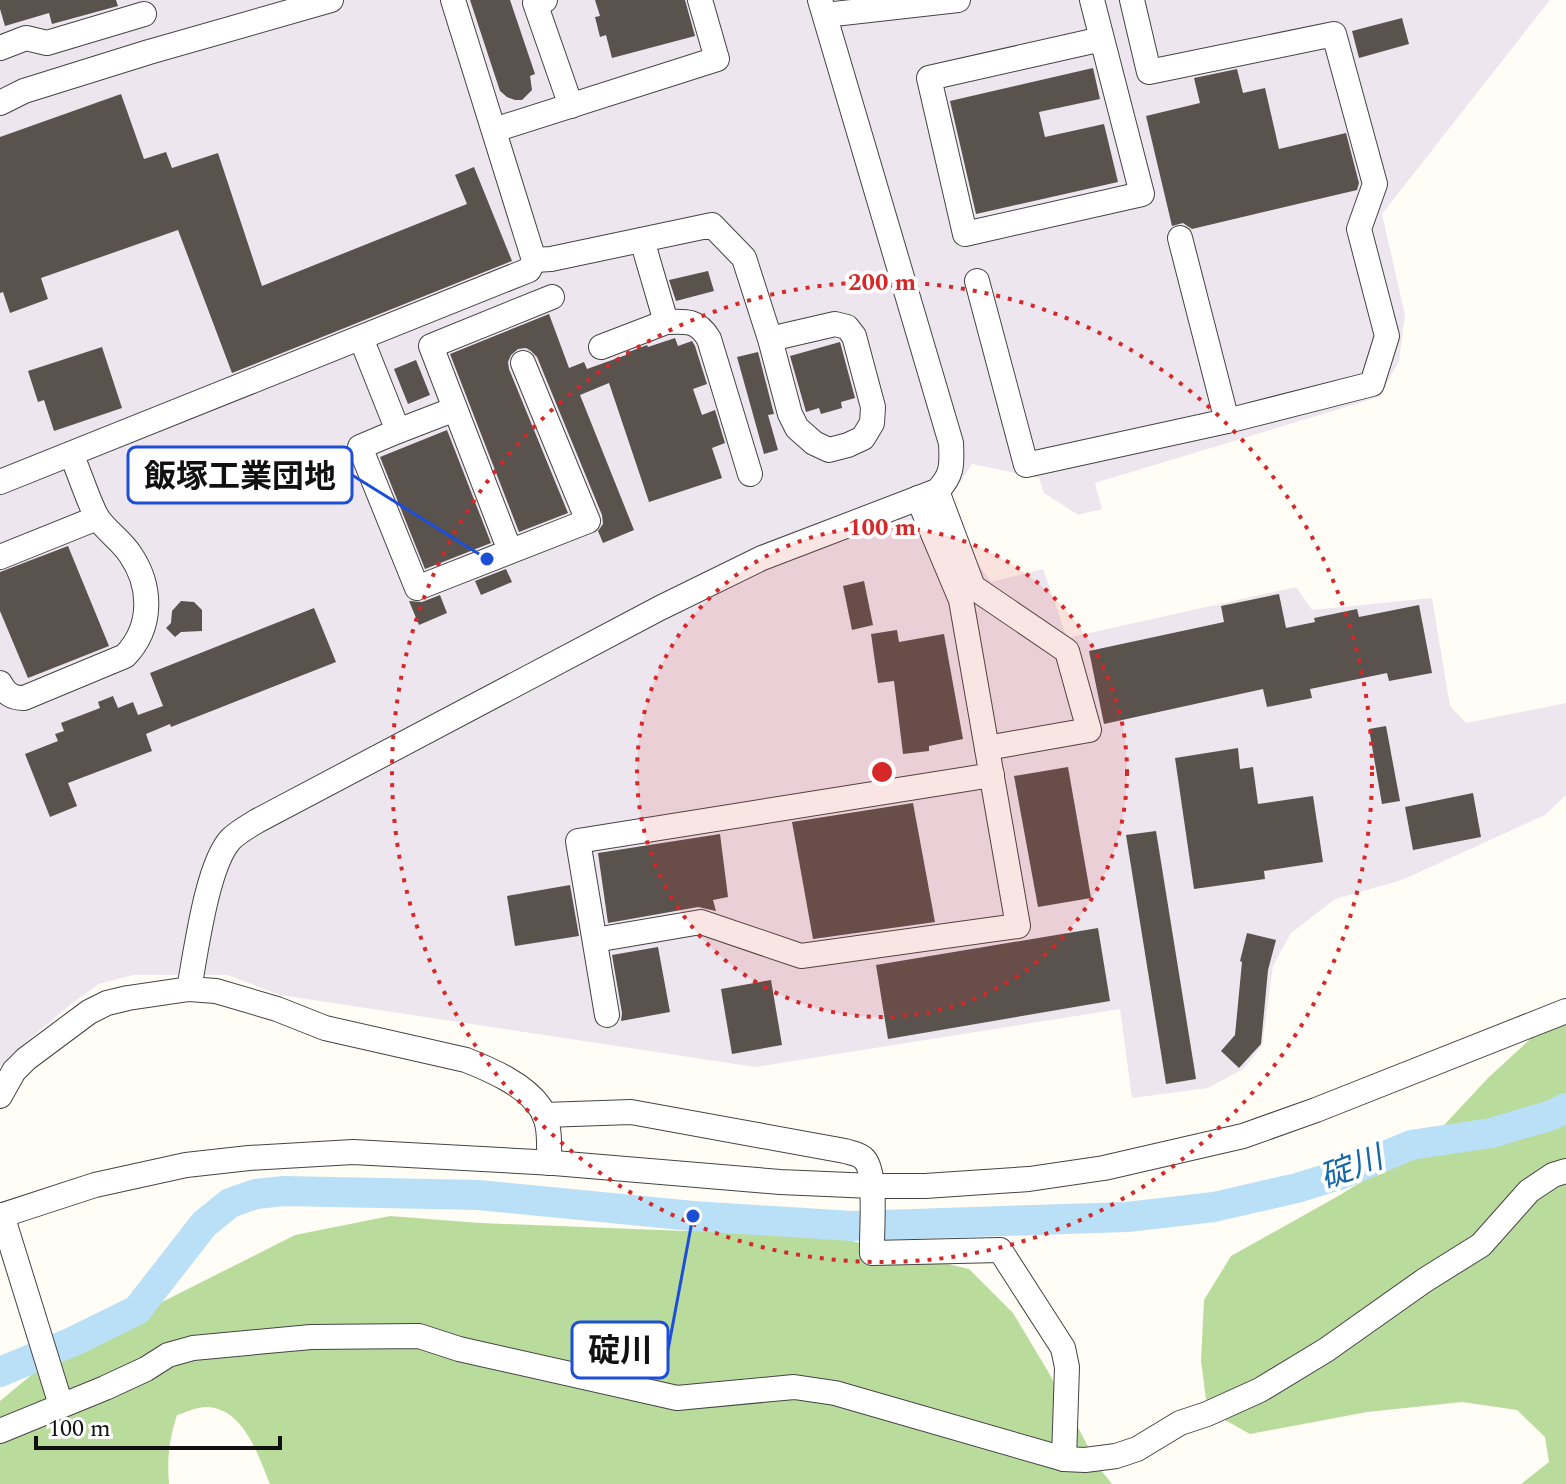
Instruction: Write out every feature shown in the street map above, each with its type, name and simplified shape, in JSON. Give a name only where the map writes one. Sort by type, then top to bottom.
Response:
[{"type":"street","points":[[0,103],[24,91],[154,50],[331,0]]},
{"type":"street","points":[[0,482],[529,270],[534,260],[453,0]]},
{"type":"street","points":[[545,0],[535,3],[571,106]]},
{"type":"street","points":[[494,130],[717,59],[700,0]]},
{"type":"street","points":[[189,989],[217,860],[231,838],[257,821],[660,608],[762,558],[928,495],[946,482],[952,466],[951,443],[822,8],[958,0]]},
{"type":"street","points":[[1092,0],[1142,194],[965,234],[929,78],[1102,39]]},
{"type":"street","points":[[977,281],[1026,465],[1227,421],[1372,384],[1387,336],[1359,229],[1375,184],[1334,34],[1149,72],[1132,0]]},
{"type":"street","points":[[2,40],[26,38],[47,43],[142,7],[154,50]]},
{"type":"street","points":[[534,260],[712,225],[744,258],[790,414],[797,428],[814,443],[829,450],[863,438],[872,423],[873,407],[854,336],[847,327],[835,324],[770,339]]},
{"type":"street","points":[[1180,238],[1227,421]]},
{"type":"street","points":[[642,240],[666,322]]},
{"type":"street","points":[[510,551],[431,346],[552,297]]},
{"type":"street","points":[[601,347],[666,322],[685,321],[703,328],[750,474]]},
{"type":"street","points":[[361,338],[398,431]]},
{"type":"street","points":[[455,409],[360,447],[417,588],[588,521],[523,363]]},
{"type":"street","points":[[0,683],[13,698],[24,698],[125,656],[141,633],[146,593],[140,574],[130,555],[97,518],[71,454]]},
{"type":"street","points":[[928,495],[973,587],[1067,651],[1089,730],[987,748]]},
{"type":"street","points":[[595,940],[701,922],[801,956],[1018,926],[961,600],[928,495]]},
{"type":"street","points":[[0,557],[97,518]]},
{"type":"street","points":[[607,1015],[578,841],[992,775]]},
{"type":"street","points":[[0,1096],[14,1071],[26,1059],[89,1012],[107,1003],[189,989],[216,991],[277,1009],[325,1028],[466,1060],[486,1068],[522,1089],[541,1108],[548,1130],[549,1163]]},
{"type":"street","points":[[61,1405],[1,1216],[95,1185],[186,1165],[353,1152],[549,1163],[780,1182],[872,1197],[925,1186],[1044,1177],[1104,1168],[1243,1136],[1566,1011]]},
{"type":"street","points":[[544,1115],[631,1112],[845,1151],[862,1157],[868,1165],[872,1197],[872,1253],[1000,1250],[1063,1348],[1067,1367],[1064,1459]]},
{"type":"street","points":[[0,1431],[105,1388],[168,1355],[193,1348],[311,1337],[419,1336],[459,1349],[677,1398],[794,1387],[835,1393],[1064,1459],[1116,1456],[1137,1449],[1180,1423],[1260,1390],[1326,1350],[1425,1280],[1481,1245],[1529,1191],[1553,1175],[1566,1171]]},
{"type":"shaded area","points":[[0,0],[1550,0],[1382,214],[1405,315],[1399,361],[1379,397],[1095,483],[1102,509],[1078,515],[1044,493],[1039,478],[972,464],[950,498],[967,548],[991,582],[1043,569],[1067,638],[1296,587],[1312,610],[1432,598],[1450,706],[1466,723],[1566,703],[1566,795],[1545,815],[1402,880],[1335,899],[1291,933],[1273,966],[1262,1046],[1243,1069],[1208,1088],[1132,1098],[1120,1009],[755,1067],[280,995],[228,975],[133,975],[99,984],[70,1005],[0,1067]]},
{"type":"green space","points":[[1566,1016],[1566,1484],[1521,1484],[1549,1462],[1545,1437],[1517,1410],[1462,1402],[1367,1412],[1250,1434],[1223,1419],[1206,1399],[1201,1361],[1204,1300],[1231,1256],[1340,1195],[1433,1137],[1488,1078],[1540,1030]]},
{"type":"green space","points":[[390,1216],[480,1223],[685,1231],[797,1228],[969,1269],[1013,1313],[1100,1469],[1112,1484],[270,1484],[255,1448],[241,1425],[221,1410],[204,1407],[177,1415],[169,1449],[169,1484],[0,1484],[0,1401],[53,1357],[295,1235]]},
{"type":"building","points":[[0,0],[116,0],[118,6],[52,24],[49,13],[5,26]]},
{"type":"building","points":[[470,0],[510,0],[535,74],[530,76],[532,90],[522,100],[507,97],[500,91]]},
{"type":"building","points":[[595,0],[685,0],[695,36],[612,58],[606,35],[600,37],[595,17],[600,16]]},
{"type":"building","points":[[1402,18],[1409,44],[1359,58],[1352,31]]},
{"type":"building","points":[[1093,68],[1100,99],[1039,112],[1045,137],[1104,124],[1118,182],[976,214],[950,101]]},
{"type":"building","points":[[1237,69],[1243,93],[1265,88],[1279,149],[1346,133],[1359,183],[1357,190],[1192,229],[1183,223],[1172,226],[1146,116],[1200,103],[1194,78]]},
{"type":"building","points":[[121,94],[144,159],[166,152],[172,168],[218,153],[262,286],[467,204],[455,175],[474,167],[512,261],[232,373],[178,230],[41,278],[48,299],[10,313],[3,292],[0,293],[0,137]]},
{"type":"building","points":[[708,271],[714,291],[676,301],[669,280]]},
{"type":"building","points":[[549,314],[569,368],[584,362],[587,369],[647,345],[675,338],[678,346],[692,341],[707,384],[693,389],[702,415],[715,410],[725,443],[712,448],[722,478],[649,502],[609,383],[580,395],[634,530],[603,543],[598,531],[603,524],[602,515],[537,357],[526,348],[518,349],[511,355],[509,369],[568,513],[519,532],[450,354]]},
{"type":"building","points":[[840,342],[855,398],[841,402],[842,408],[821,414],[819,408],[806,412],[790,356]]},
{"type":"building","points":[[102,347],[122,408],[54,431],[44,400],[38,402],[28,371]]},
{"type":"building","points":[[758,352],[774,414],[768,415],[778,450],[764,454],[737,357]]},
{"type":"building","points":[[416,360],[430,395],[408,404],[394,369]]},
{"type":"building","points":[[447,430],[491,543],[425,569],[380,457]]},
{"type":"building","points":[[68,546],[109,646],[28,678],[0,611],[0,572]]},
{"type":"building","points":[[506,569],[512,582],[481,595],[475,581]]},
{"type":"building","points":[[864,581],[873,625],[852,630],[843,586]]},
{"type":"building","points":[[1279,594],[1286,628],[1315,622],[1314,618],[1357,609],[1359,617],[1419,605],[1432,673],[1389,681],[1387,673],[1310,689],[1312,698],[1267,707],[1263,689],[1104,724],[1089,651],[1224,622],[1221,606]]},
{"type":"building","points":[[440,595],[447,613],[419,625],[409,601],[422,602]]},
{"type":"building","points":[[181,601],[194,602],[202,610],[202,631],[181,632],[175,637],[166,628],[171,623],[172,611]]},
{"type":"building","points":[[314,608],[336,662],[146,734],[152,751],[68,783],[77,806],[50,817],[25,754],[58,741],[55,734],[64,731],[61,723],[100,708],[98,702],[113,696],[118,708],[133,702],[138,715],[163,706],[150,673]]},
{"type":"building","points":[[897,630],[899,642],[944,634],[963,739],[929,746],[929,751],[903,754],[894,681],[878,683],[871,634]]},
{"type":"building","points":[[1386,726],[1400,801],[1382,804],[1369,729]]},
{"type":"building","points":[[1238,748],[1240,769],[1253,767],[1258,804],[1313,796],[1323,862],[1264,871],[1265,879],[1194,889],[1175,758]]},
{"type":"building","points":[[1068,767],[1091,898],[1038,907],[1014,776]]},
{"type":"building","points":[[1473,793],[1481,837],[1413,850],[1405,807]]},
{"type":"building","points":[[913,803],[935,922],[813,939],[792,822]]},
{"type":"building","points":[[1156,831],[1196,1079],[1166,1084],[1126,835]]},
{"type":"building","points":[[720,834],[728,897],[713,900],[716,911],[698,907],[608,923],[598,853]]},
{"type":"building","points":[[570,885],[579,936],[515,946],[507,896]]},
{"type":"building","points":[[1098,928],[1110,1001],[888,1039],[876,965]]},
{"type":"building","points":[[1247,933],[1276,940],[1268,970],[1261,1044],[1239,1068],[1221,1051],[1235,1035],[1240,961]]},
{"type":"building","points":[[658,947],[670,1012],[621,1021],[612,955]]},
{"type":"building","points":[[771,980],[782,1045],[732,1054],[721,989]]},
{"type":"waterway","name":"碇川","points":[[0,1372],[137,1310],[204,1224],[230,1203],[256,1194],[284,1191],[478,1195],[693,1216],[852,1226],[1127,1217],[1214,1207],[1297,1188],[1342,1174],[1411,1145],[1491,1133],[1566,1108]]},
{"type":"place","name":"飯塚工業団地","points":[[487,559]]},
{"type":"place","name":"碇川","points":[[693,1216]]}]
